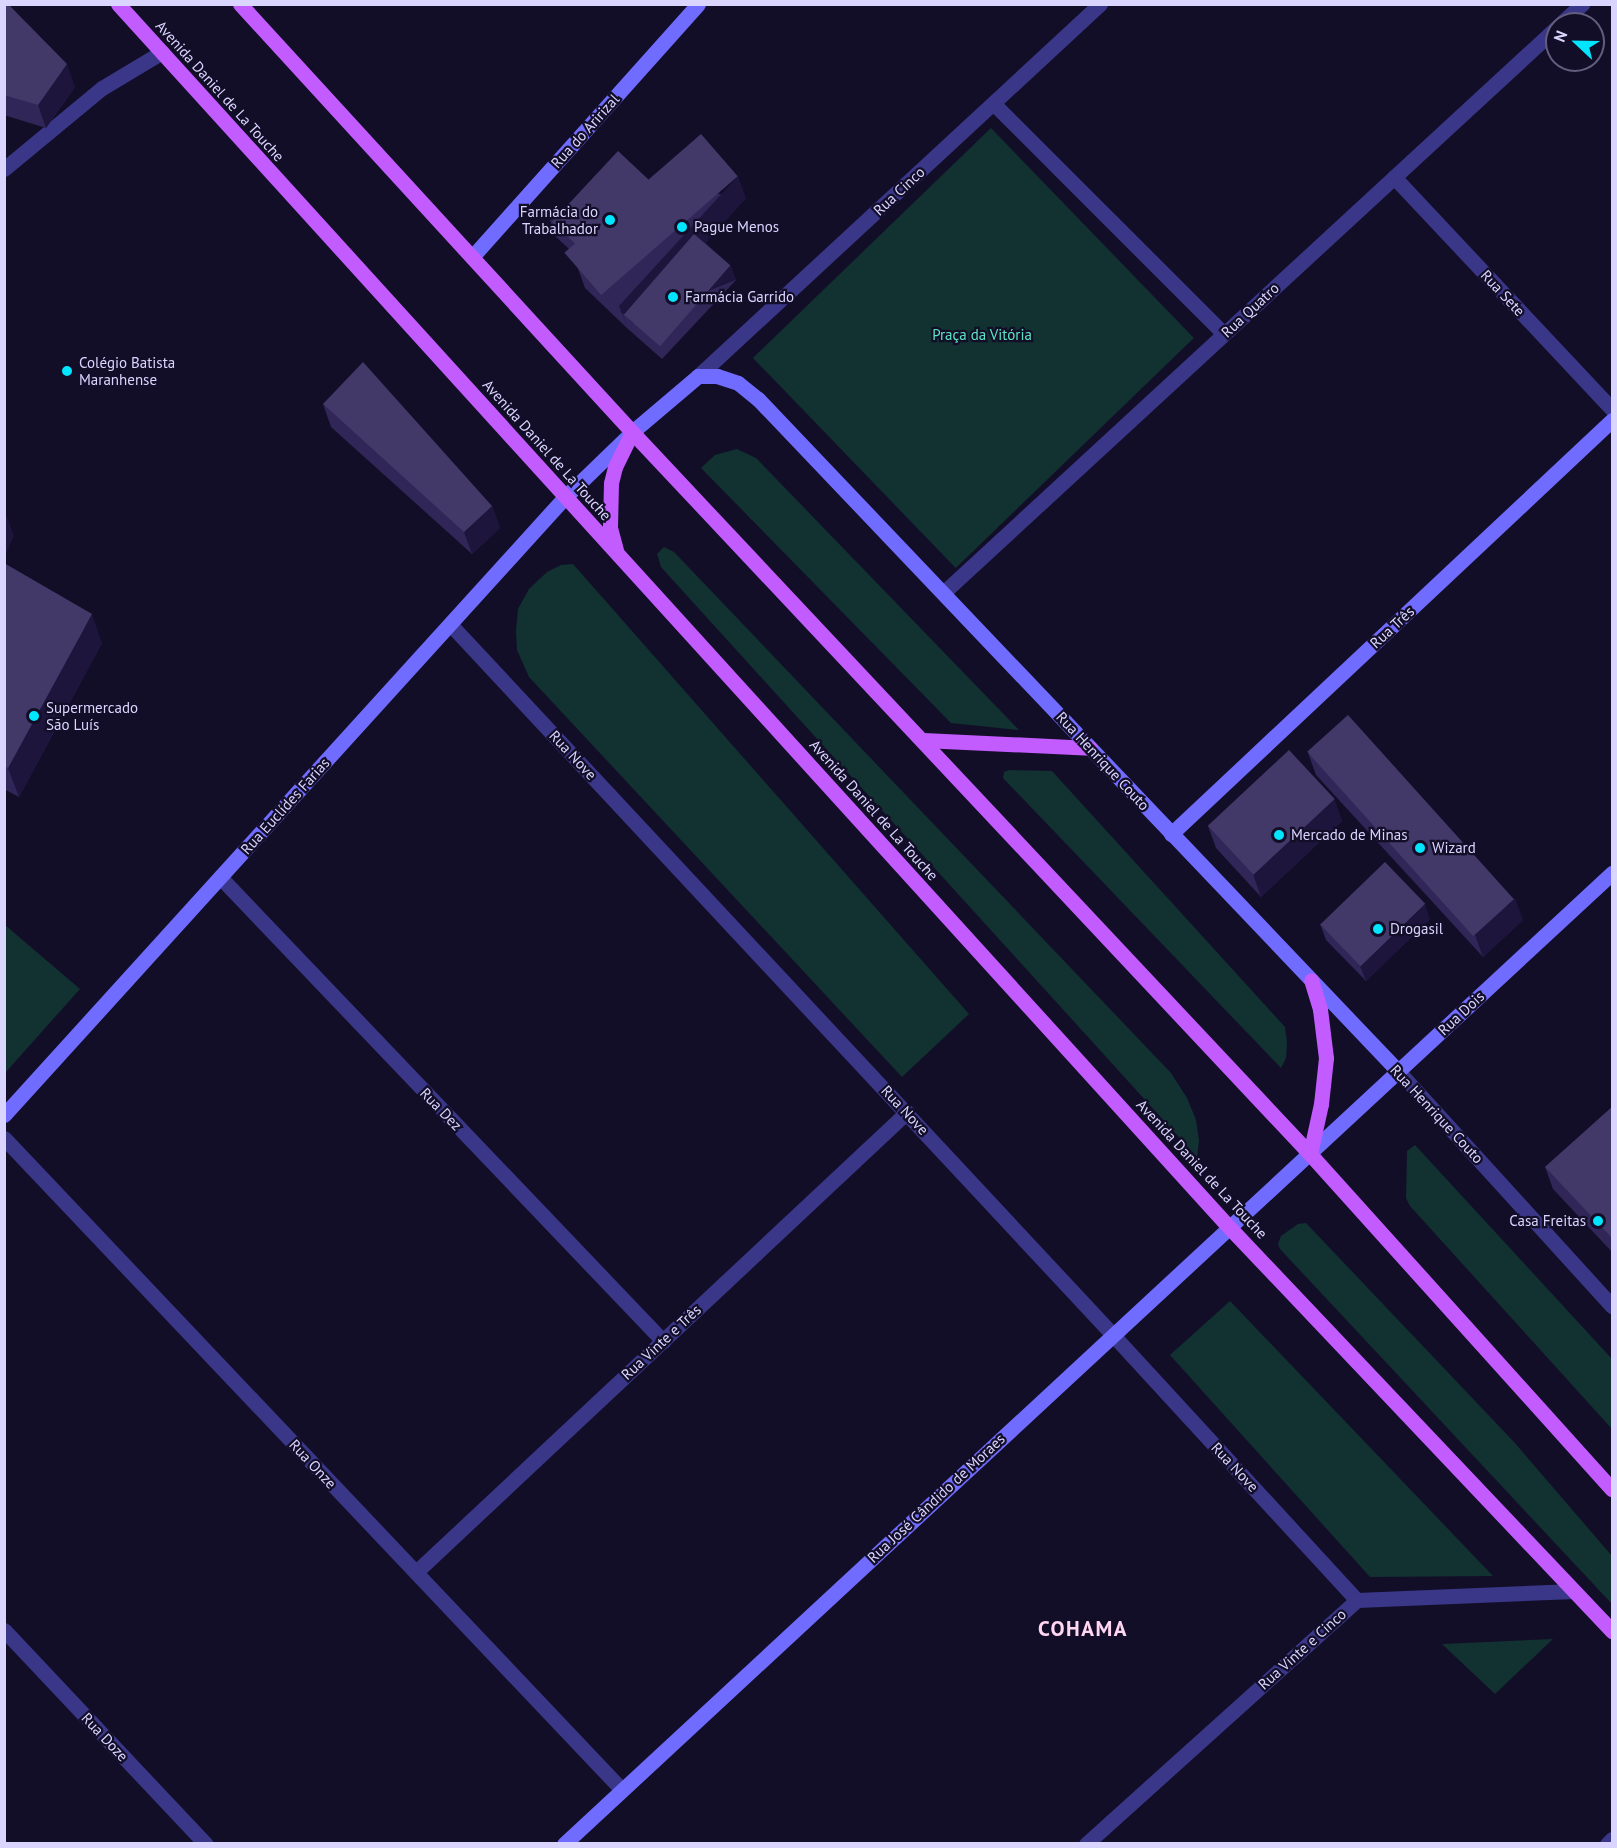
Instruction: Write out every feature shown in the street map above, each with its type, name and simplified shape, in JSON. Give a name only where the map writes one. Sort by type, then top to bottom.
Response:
[{"type":"main road","name":"Avenida Daniel de La Touche","points":[[118,4],[1229,1227],[1612,1631]]},
{"type":"main road","points":[[240,4],[632,432],[1310,1154],[1612,1489]]},
{"type":"main road","name":"Rua do Aririzal","points":[[472,257],[698,4]]},
{"type":"main road","points":[[565,497],[632,432],[698,376]]},
{"type":"main road","name":"Rua Henrique Couto","points":[[698,376],[717,376],[738,383],[758,399],[1398,1071]]},
{"type":"main road","name":"Rua Três","points":[[1172,834],[1612,420]]},
{"type":"main road","points":[[617,554],[610,527],[612,483],[621,452],[632,432]]},
{"type":"main road","name":"Rua Euclídes Farias","points":[[4,1115],[565,497]]},
{"type":"main road","points":[[922,740],[1090,748]]},
{"type":"main road","name":"Rua Dois","points":[[1310,1154],[1612,873]]},
{"type":"main road","points":[[1310,1154],[1321,1104],[1326,1058],[1322,1017],[1311,980]]},
{"type":"main road","name":"Rua José Cândido de Moraes","points":[[564,1844],[1310,1154]]},
{"type":"street","name":"Rua Cinco","points":[[698,376],[1100,4]]},
{"type":"street","name":"Rua Quatro","points":[[943,593],[1545,38]]},
{"type":"street","points":[[4,169],[102,88],[162,52]]},
{"type":"street","points":[[994,104],[1224,334]]},
{"type":"street","name":"Rua Sete","points":[[1394,177],[1612,409]]},
{"type":"street","name":"Rua Nove","points":[[450,624],[907,1112],[1357,1600]]},
{"type":"street","name":"Rua Dez","points":[[220,877],[663,1341]]},
{"type":"street","name":"Rua Henrique Couto","points":[[1398,1071],[1612,1306]]},
{"type":"street","name":"Rua Vinte e Três","points":[[416,1572],[907,1112]]},
{"type":"street","name":"Rua Onze","points":[[4,1138],[622,1790]]},
{"type":"street","name":"Rua Vinte e Cinco","points":[[1086,1844],[1357,1600],[1574,1591]]},
{"type":"street","name":"Rua Doze","points":[[4,1630],[206,1844]]},
{"type":"street","points":[[1607,1844],[1612,1839]]},
{"type":"green space","name":"Praça da Vitória","points":[[991,128],[1194,338],[956,568],[753,358]]},
{"type":"green space","points":[[737,449],[756,458],[1019,730],[951,723],[701,468],[715,455]]},
{"type":"green space","points":[[664,547],[674,552],[1171,1073],[1187,1098],[1196,1120],[1199,1141],[1197,1157],[661,567],[657,554]]},
{"type":"green space","points":[[573,564],[969,1014],[902,1077],[529,677],[517,650],[518,609],[529,589],[547,572],[561,565]]},
{"type":"green space","points":[[1009,770],[1052,771],[1285,1027],[1286,1058],[1281,1068],[1003,778],[1004,772]]},
{"type":"green space","points":[[5,925],[80,989],[5,1073]]},
{"type":"green space","points":[[1415,1145],[1612,1359],[1612,1429],[1410,1206],[1406,1198],[1407,1151]]},
{"type":"green space","points":[[1306,1223],[1514,1442],[1612,1556],[1612,1604],[1280,1249],[1278,1244],[1281,1236],[1298,1224]]},
{"type":"green space","points":[[1230,1301],[1493,1576],[1370,1577],[1170,1355]]},
{"type":"green space","points":[[1553,1639],[1495,1694],[1442,1644]]},
{"type":"building","points":[[4,4],[8,4],[67,64],[38,105],[4,95]]},
{"type":"building","points":[[701,134],[738,176],[601,295],[564,253]]},
{"type":"building","points":[[618,151],[654,184],[588,255],[552,222]]},
{"type":"building","points":[[694,234],[730,265],[660,346],[624,315]]},
{"type":"building","points":[[363,362],[492,506],[464,532],[323,404]]},
{"type":"building","name":"Supermercado São Luís","points":[[4,563],[92,614],[8,768],[4,766]]},
{"type":"building","name":"Wizard","points":[[1348,715],[1514,899],[1473,936],[1307,752]]},
{"type":"building","name":"Mercado de Minas","points":[[1289,750],[1335,799],[1254,875],[1208,826]]},
{"type":"building","name":"Drogasil","points":[[1385,862],[1425,904],[1361,966],[1320,925]]},
{"type":"building","name":"Casa Freitas","points":[[1612,1107],[1612,1238],[1545,1167]]},
{"type":"place","name":"Farmácia do Trabalhador","points":[[610,220]]},
{"type":"place","name":"Pague Menos","points":[[682,227]]},
{"type":"place","name":"Farmácia Garrido","points":[[673,297]]},
{"type":"place","name":"Colégio Batista Maranhense","points":[[67,371]]},
{"type":"place","name":"Supermercado São Luís","points":[[34,716]]},
{"type":"place","name":"Mercado de Minas","points":[[1279,835]]},
{"type":"place","name":"Wizard","points":[[1420,848]]},
{"type":"place","name":"Drogasil","points":[[1378,929]]},
{"type":"place","name":"Casa Freitas","points":[[1598,1221]]},
{"type":"district","name":"COHAMA","points":[[1083,1629]]}]
